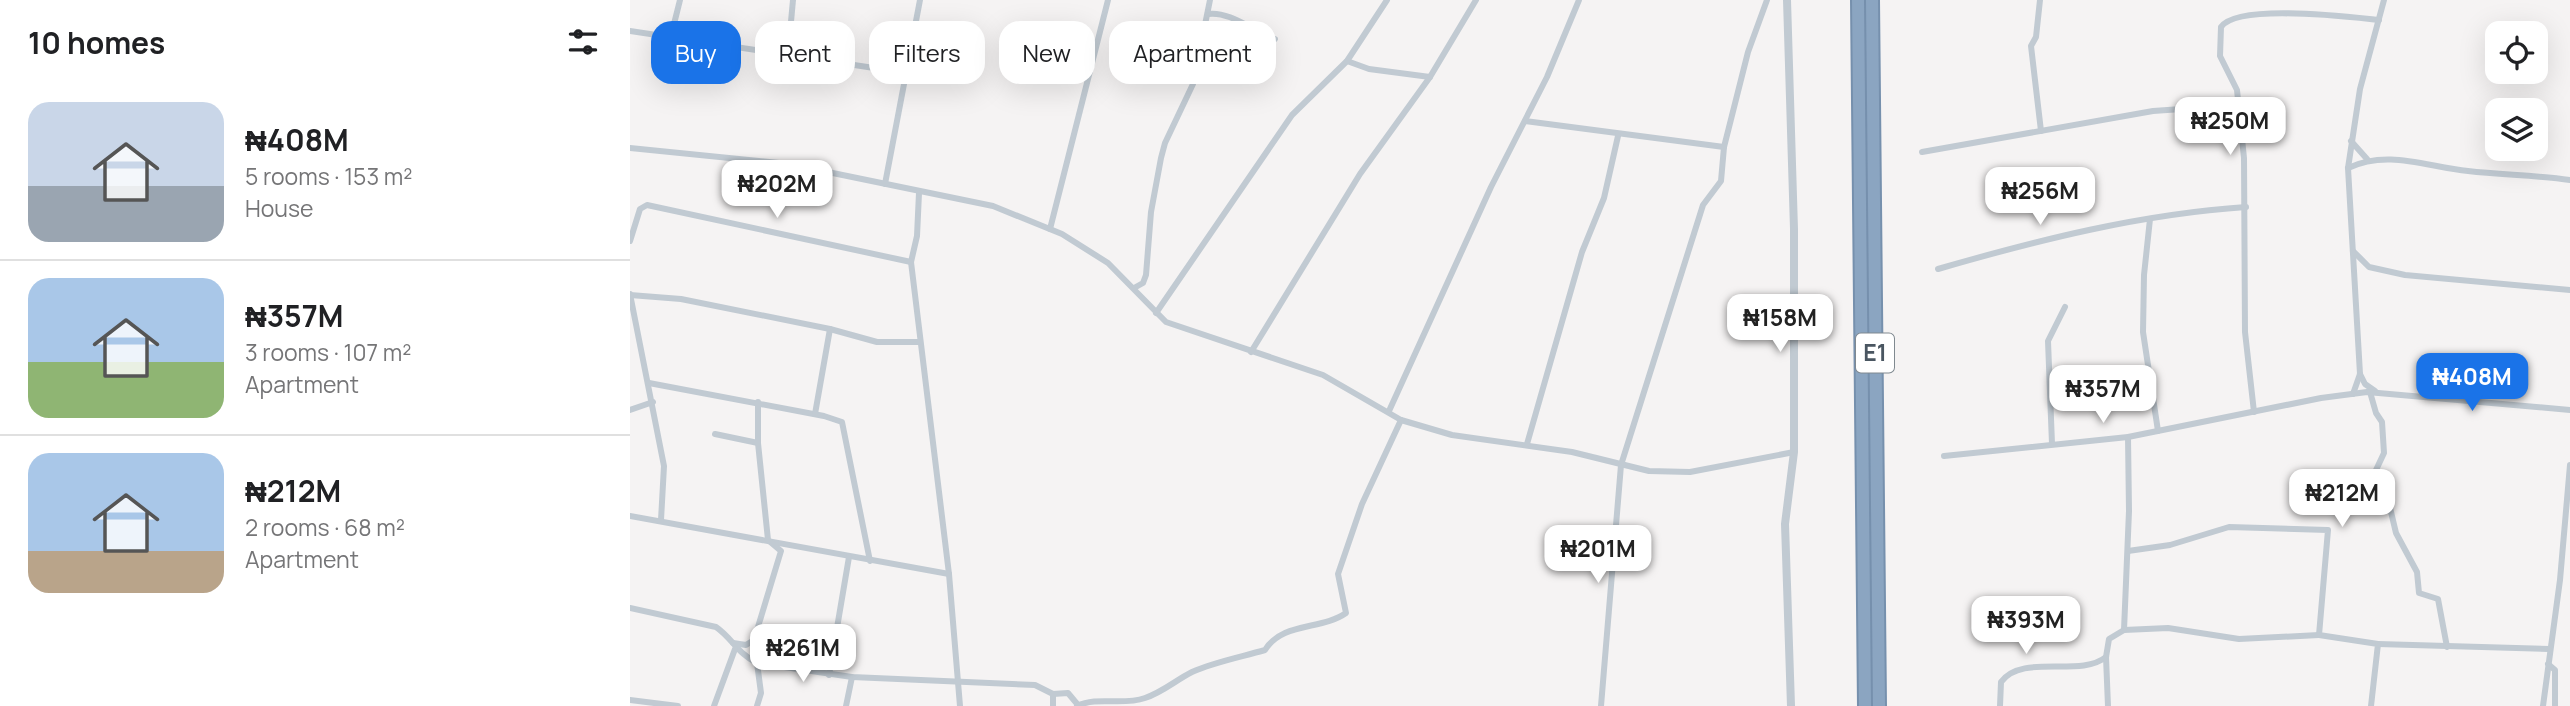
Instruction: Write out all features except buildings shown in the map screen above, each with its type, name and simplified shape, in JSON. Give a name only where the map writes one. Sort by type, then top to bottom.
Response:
[{"type":"highway","name":"E1","points":[[1858,0],[1865,706]]},
{"type":"highway","name":"E1","points":[[1872,0],[1879,706]]},
{"type":"street","points":[[675,21],[680,0]]},
{"type":"street","points":[[791,21],[793,0]]},
{"type":"street","points":[[916,21],[920,0]]},
{"type":"street","points":[[1050,229],[1108,0]]},
{"type":"street","points":[[1134,288],[1143,283],[1146,275],[1151,212],[1161,159],[1165,143],[1193,84],[1210,0]]},
{"type":"street","points":[[1156,313],[1292,115],[1347,61],[1387,0]]},
{"type":"street","points":[[1251,352],[1360,173],[1430,77],[1476,0]]},
{"type":"street","points":[[1389,411],[1579,0]]},
{"type":"street","points":[[1601,706],[1621,465],[1703,205],[1721,181],[1724,147],[1748,52],[1767,0]]},
{"type":"street","points":[[1787,0],[1794,229],[1794,452],[1785,524],[1791,706]]},
{"type":"street","points":[[2040,0],[2036,37],[2031,46],[2041,131]]},
{"type":"street","points":[[2384,0],[2360,89],[2348,168],[2360,374],[2373,392],[2376,413],[2382,422],[2384,453],[2376,470],[2377,475],[2387,495],[2394,528],[2417,572],[2419,593],[2438,599],[2447,647]]},
{"type":"street","points":[[2254,412],[2245,332],[2246,207],[2239,105],[2237,90],[2220,56],[2219,39],[2225,21],[2308,12],[2379,20]]},
{"type":"street","points":[[1208,13],[1223,13],[1236,21]]},
{"type":"street","points":[[630,31],[651,34]]},
{"type":"street","points":[[1347,61],[1369,69],[1430,77]]},
{"type":"street","points":[[885,184],[905,84]]},
{"type":"street","points":[[1922,152],[2153,111],[2239,105]]},
{"type":"street","points":[[1525,121],[1618,136],[1724,147]]},
{"type":"street","points":[[1527,444],[1582,252],[1604,198],[1618,136]]},
{"type":"street","points":[[2351,141],[2367,159]]},
{"type":"street","points":[[630,148],[789,164],[919,193],[993,206],[1050,229],[1108,262],[1166,322],[1323,375],[1401,420],[1451,435],[1572,452],[1649,471],[1690,472],[1794,452]]},
{"type":"street","points":[[2348,168],[2367,159],[2409,160],[2471,172],[2525,173],[2570,180]]},
{"type":"street","points":[[919,193],[917,236],[911,262],[949,574],[960,706]]},
{"type":"street","points":[[630,242],[640,209],[647,205],[911,262]]},
{"type":"street","points":[[1938,269],[2006,249],[2150,219],[2246,207]]},
{"type":"street","points":[[2150,219],[2144,275],[2143,332],[2158,431]]},
{"type":"street","points":[[2351,249],[2369,267],[2405,275],[2570,290]]},
{"type":"street","points":[[2353,274],[2369,267]]},
{"type":"street","points":[[661,520],[664,466],[630,295],[681,299],[830,329],[877,342],[919,342]]},
{"type":"street","points":[[2052,444],[2048,341],[2065,307]]},
{"type":"street","points":[[815,414],[830,329]]},
{"type":"street","points":[[2353,394],[2360,374]]},
{"type":"street","points":[[649,383],[837,419],[844,427],[870,561]]},
{"type":"street","points":[[1944,456],[2128,437],[2373,392],[2570,410]]},
{"type":"street","points":[[630,410],[653,401]]},
{"type":"street","points":[[734,646],[746,645],[754,639],[781,551],[768,540],[758,443],[758,402]]},
{"type":"street","points":[[630,608],[716,627],[734,646],[757,663],[852,677],[1035,685],[1053,694],[1068,693],[1078,706],[1089,700],[1121,703],[1143,699],[1168,689],[1192,673],[1265,650],[1270,641],[1300,627],[1336,620],[1346,613],[1338,574],[1362,504],[1401,420]]},
{"type":"street","points":[[715,433],[758,443]]},
{"type":"street","points":[[2123,630],[2124,572],[2128,551],[2128,437]]},
{"type":"street","points":[[2543,706],[2560,580],[2570,465]]},
{"type":"street","points":[[630,516],[949,574]]},
{"type":"street","points":[[2128,551],[2170,545],[2229,527],[2328,530],[2319,635]]},
{"type":"street","points":[[829,675],[849,557]]},
{"type":"street","points":[[2108,706],[2106,657],[2109,639],[2123,630],[2168,628],[2239,639],[2319,635],[2378,644],[2549,649]]},
{"type":"street","points":[[2371,706],[2378,644]]},
{"type":"street","points":[[714,706],[734,646]]},
{"type":"street","points":[[2000,706],[2001,682],[2012,672],[2040,667],[2086,666],[2097,664],[2106,657]]},
{"type":"street","points":[[757,663],[761,693],[757,706]]},
{"type":"street","points":[[2547,664],[2556,671],[2555,706]]},
{"type":"street","points":[[846,706],[852,677]]},
{"type":"street","points":[[1053,694],[1053,706]]},
{"type":"street","points":[[630,700],[678,706]]}]
